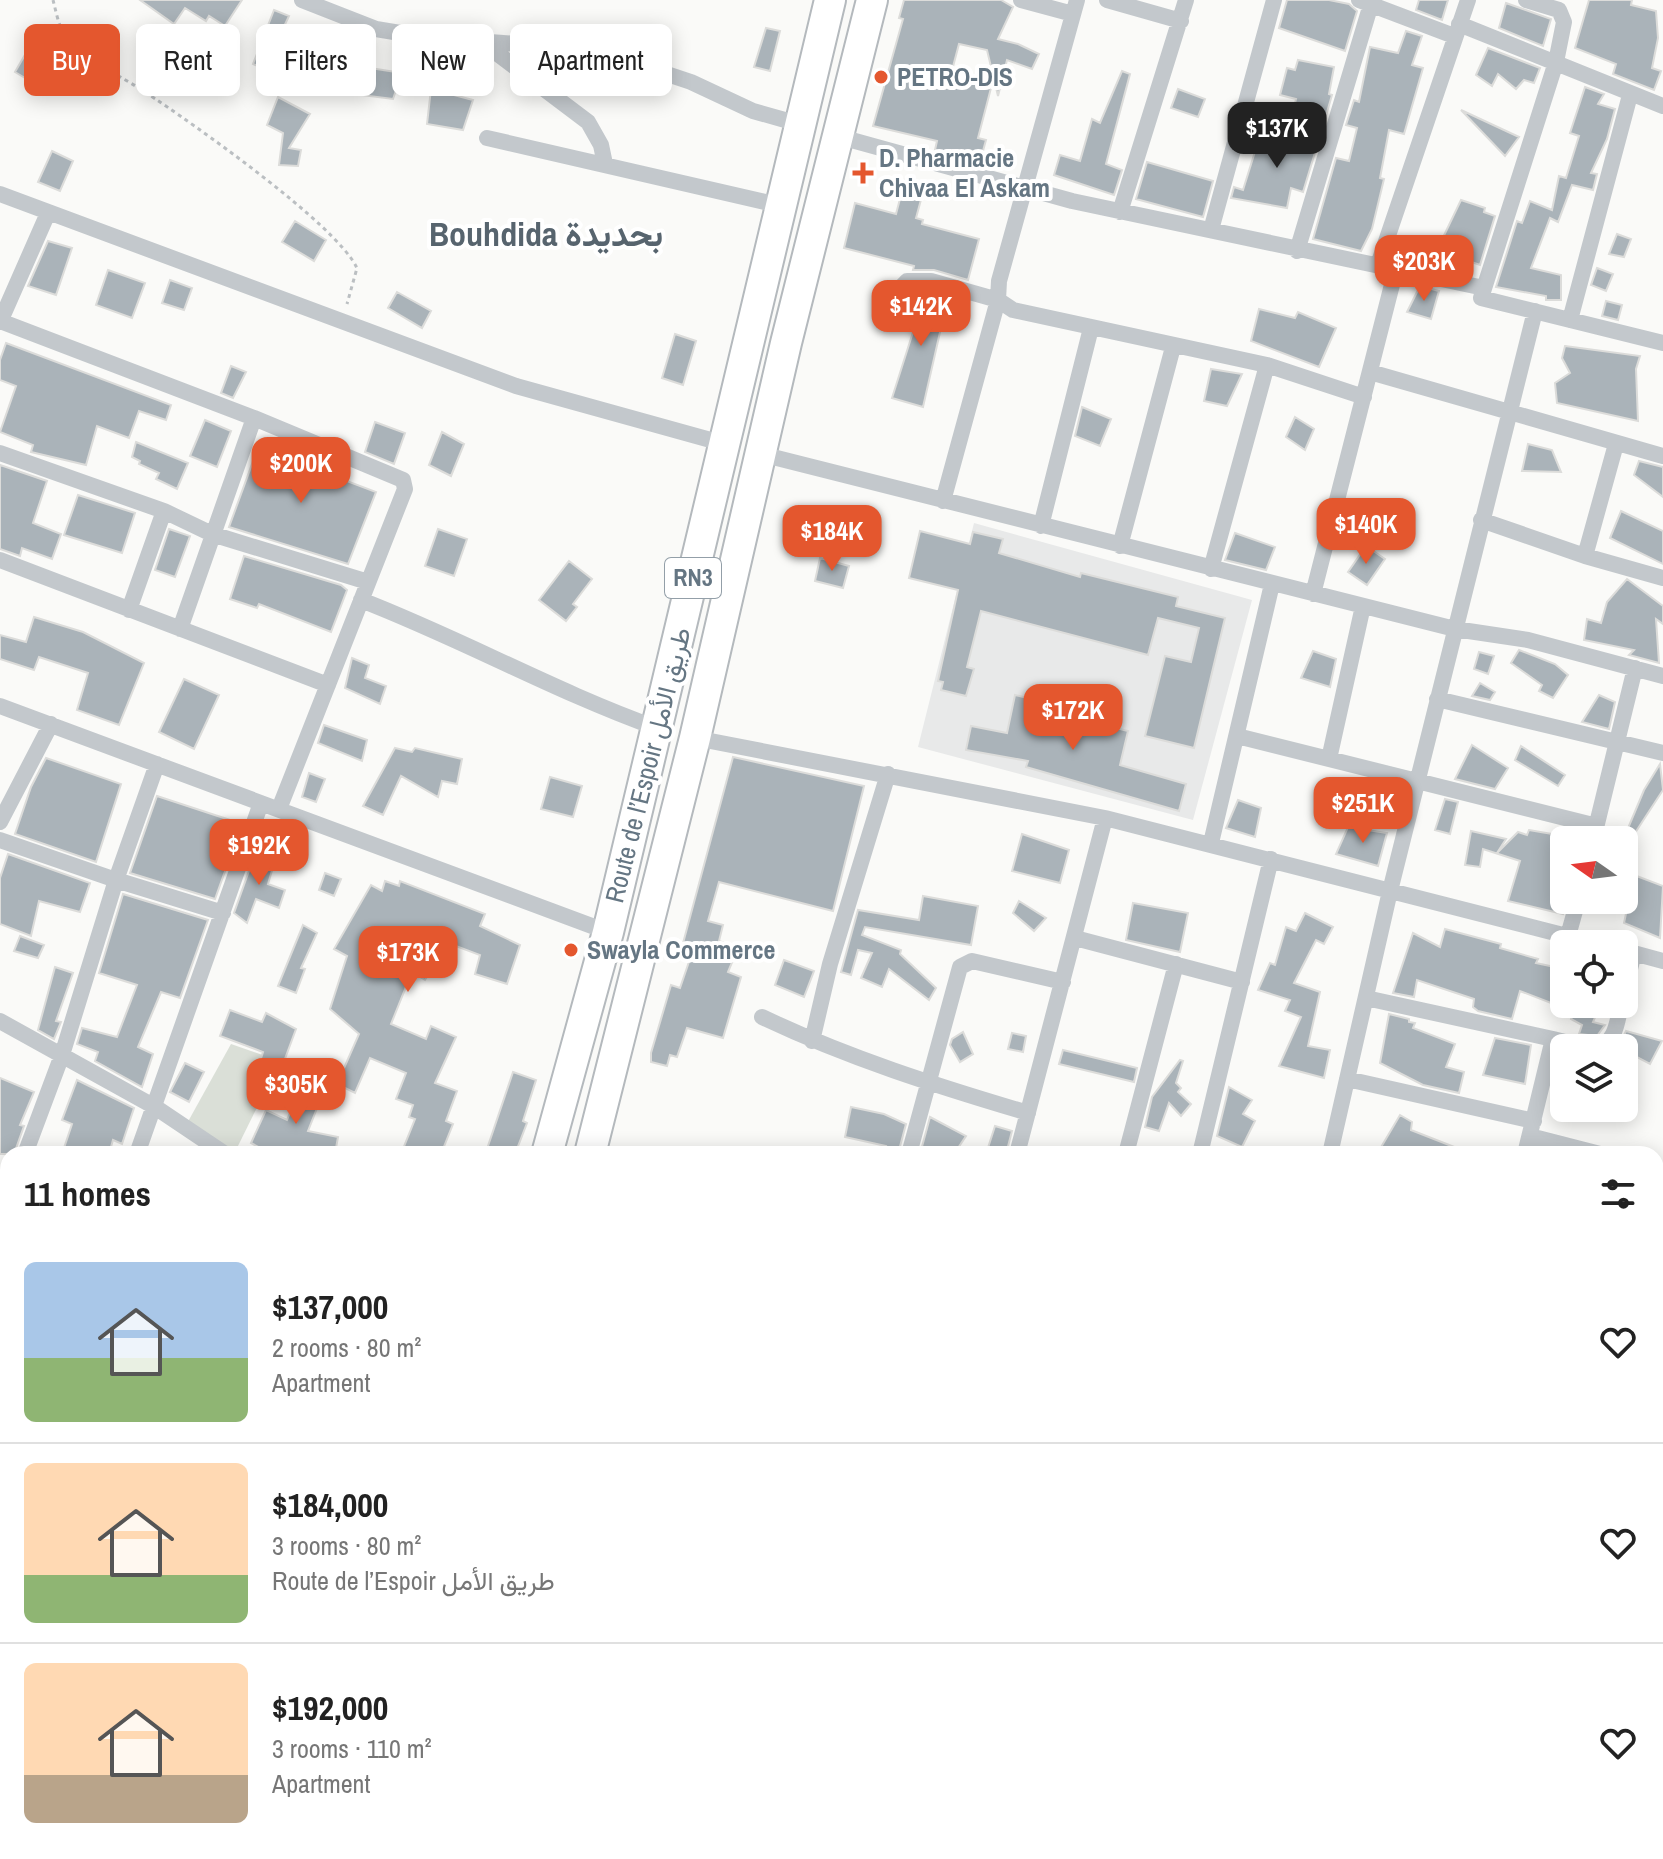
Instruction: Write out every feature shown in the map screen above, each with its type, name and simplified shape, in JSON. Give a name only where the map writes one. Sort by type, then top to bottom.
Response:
[{"type":"highway","name":"Route de l’Espoir طريق الأمل","points":[[549,1146],[608,932],[725,444],[778,205],[830,0]]},
{"type":"highway","name":"Route de l’Espoir طريق الأمل","points":[[592,1146],[695,738],[872,0]]},
{"type":"street","points":[[302,0],[376,29],[392,32]]},
{"type":"street","points":[[943,501],[998,300],[996,291],[1075,7],[1021,0]]},
{"type":"street","points":[[1107,0],[1181,21]]},
{"type":"street","points":[[1120,212],[1186,0]]},
{"type":"street","points":[[1211,230],[1274,0]]},
{"type":"street","points":[[1378,265],[1468,0]]},
{"type":"street","points":[[1526,0],[1562,13],[1564,22],[1556,62],[1481,298],[1663,343]]},
{"type":"street","points":[[1297,251],[1365,2],[1556,62],[1663,106]]},
{"type":"street","points":[[494,42],[531,45],[646,67],[691,82],[753,111],[799,124]]},
{"type":"street","points":[[494,52],[588,122],[601,145],[605,164]]},
{"type":"street","points":[[1570,320],[1630,95]]},
{"type":"street","points":[[837,136],[1120,212],[1484,288]]},
{"type":"street","points":[[487,138],[778,205]]},
{"type":"street","points":[[0,194],[337,322],[516,386],[725,444]]},
{"type":"street","points":[[48,213],[0,321],[254,418],[403,480],[405,489],[279,809]]},
{"type":"street","points":[[1313,594],[1396,269]]},
{"type":"street","points":[[882,307],[907,281],[931,281],[998,300],[1013,310],[1267,365],[1364,397]]},
{"type":"street","points":[[1332,1146],[1390,891],[1535,311]]},
{"type":"street","points":[[1041,526],[1091,328]]},
{"type":"street","points":[[1120,546],[1173,347]]},
{"type":"street","points":[[1211,569],[1267,365]]},
{"type":"street","points":[[1370,372],[1663,456]]},
{"type":"street","points":[[180,629],[254,418]]},
{"type":"street","points":[[1585,556],[1616,444]]},
{"type":"street","points":[[0,453],[164,511],[212,534],[368,582]]},
{"type":"street","points":[[761,454],[1211,569],[1455,629],[1528,640],[1663,676]]},
{"type":"street","points":[[129,610],[164,511]]},
{"type":"street","points":[[1481,520],[1585,556],[1663,578]]},
{"type":"street","points":[[0,560],[328,685]]},
{"type":"street","points":[[1211,843],[1272,584]]},
{"type":"street","points":[[361,600],[459,640],[588,704],[657,728]]},
{"type":"street","points":[[1329,759],[1363,606]]},
{"type":"street","points":[[1597,826],[1635,668]]},
{"type":"street","points":[[1437,699],[1663,753]]},
{"type":"street","points":[[0,706],[608,932]]},
{"type":"street","points":[[0,822],[51,724]]},
{"type":"street","points":[[1237,736],[1418,781],[1571,826]]},
{"type":"street","points":[[695,738],[1105,818],[1550,931]]},
{"type":"street","points":[[28,1146],[62,1055],[116,880],[157,764]]},
{"type":"street","points":[[812,1041],[830,964],[888,774]]},
{"type":"street","points":[[140,1146],[261,803]]},
{"type":"street","points":[[1019,1146],[1105,818]]},
{"type":"street","points":[[0,840],[223,913]]},
{"type":"street","points":[[1202,1146],[1271,859]]},
{"type":"street","points":[[1075,938],[1242,982]]},
{"type":"street","points":[[1638,954],[1663,961]]},
{"type":"street","points":[[911,1146],[960,967],[972,961],[1063,982]]},
{"type":"street","points":[[1128,1146],[1176,964]]},
{"type":"street","points":[[1366,998],[1550,1038]]},
{"type":"street","points":[[762,1017],[812,1041],[926,1082],[1028,1113]]},
{"type":"street","points":[[0,1021],[155,1107],[213,1146]]},
{"type":"street","points":[[1527,1146],[1550,1052]]},
{"type":"street","points":[[1347,1079],[1532,1128],[1579,1146]]},
{"type":"path","points":[[53,0],[66,35],[84,52],[150,95],[262,178],[349,252],[357,268],[355,283],[337,322]]},
{"type":"shaded area","points":[[974,523],[1252,600],[1193,820],[918,747]]},
{"type":"shaded area","points":[[231,1044],[280,1061],[238,1146],[214,1146],[185,1127]]},
{"type":"building","points":[[140,0],[242,0],[226,24],[209,16],[206,21],[185,8],[174,24]]},
{"type":"building","points":[[904,0],[1001,0],[1013,7],[998,39],[1039,54],[1032,69],[1007,60],[998,96],[987,50],[959,44],[950,78],[991,88],[978,138],[986,140],[981,158],[935,150],[937,141],[873,126],[903,19],[899,18]]},
{"type":"building","points":[[1287,0],[1329,0],[1349,4],[1357,11],[1345,51],[1279,28]]},
{"type":"building","points":[[1419,0],[1448,0],[1442,20],[1416,10]]},
{"type":"building","points":[[1589,0],[1632,0],[1631,5],[1656,11],[1658,38],[1652,68],[1661,71],[1654,90],[1613,74],[1616,64],[1575,48]]},
{"type":"building","points":[[1506,3],[1551,19],[1543,46],[1499,28]]},
{"type":"building","points":[[274,10],[289,16],[285,24],[269,24]]},
{"type":"building","points":[[766,28],[780,31],[770,71],[754,67]]},
{"type":"building","points":[[1406,31],[1422,36],[1412,65],[1423,68],[1404,134],[1389,130],[1380,178],[1384,179],[1372,229],[1361,251],[1313,239],[1336,158],[1349,161],[1357,128],[1346,125],[1354,100],[1359,102],[1370,47],[1398,53]]},
{"type":"building","points":[[1488,48],[1540,68],[1534,83],[1524,80],[1516,89],[1498,74],[1492,86],[1476,75]]},
{"type":"building","points":[[24,57],[24,77],[15,72]]},
{"type":"building","points":[[1298,60],[1334,67],[1329,94],[1332,95],[1325,119],[1293,112],[1296,99],[1280,95],[1287,68],[1295,70]]},
{"type":"building","points":[[376,69],[392,71],[393,99],[369,96],[376,96]]},
{"type":"building","points":[[1122,71],[1130,74],[1106,164],[1122,170],[1114,195],[1054,175],[1060,155],[1080,161],[1092,119],[1100,123]]},
{"type":"building","points":[[1585,87],[1604,94],[1598,104],[1615,109],[1607,139],[1591,173],[1597,174],[1593,190],[1572,185],[1558,222],[1550,218],[1531,268],[1561,275],[1561,300],[1546,300],[1546,296],[1496,287],[1517,221],[1522,223],[1530,201],[1552,210],[1559,176],[1566,178],[1579,136],[1570,133]]},
{"type":"building","points":[[1178,89],[1205,99],[1198,117],[1171,108]]},
{"type":"building","points":[[430,96],[458,96],[473,100],[463,130],[427,124]]},
{"type":"building","points":[[278,97],[310,114],[289,148],[301,150],[298,166],[279,165],[283,133],[267,125]]},
{"type":"building","points":[[1461,110],[1519,137],[1505,156]]},
{"type":"building","points":[[1262,129],[1317,146],[1303,192],[1291,188],[1287,208],[1231,198],[1234,187],[1243,190]]},
{"type":"building","points":[[52,151],[73,161],[60,191],[38,182]]},
{"type":"building","points":[[1147,162],[1213,181],[1203,217],[1136,199]]},
{"type":"building","points":[[905,180],[925,185],[916,218],[923,220],[922,224],[979,239],[968,280],[934,270],[913,270],[914,266],[844,248],[855,203],[896,214]]},
{"type":"building","points":[[1461,200],[1485,208],[1484,212],[1495,216],[1480,265],[1437,250]]},
{"type":"building","points":[[295,221],[326,240],[314,261],[282,242]]},
{"type":"building","points":[[1617,234],[1631,239],[1624,257],[1609,254]]},
{"type":"building","points":[[48,241],[72,248],[56,295],[28,286]]},
{"type":"building","points":[[1597,268],[1613,274],[1606,291],[1591,285]]},
{"type":"building","points":[[108,270],[145,283],[132,318],[96,305]]},
{"type":"building","points":[[170,280],[192,288],[184,310],[162,303]]},
{"type":"building","points":[[1420,286],[1439,291],[1431,319],[1407,312]]},
{"type":"building","points":[[397,292],[431,311],[422,328],[388,308]]},
{"type":"building","points":[[912,292],[948,297],[923,407],[892,398],[920,310],[903,305]]},
{"type":"building","points":[[1606,301],[1622,305],[1618,320],[1602,316]]},
{"type":"building","points":[[1259,309],[1295,318],[1298,312],[1336,328],[1319,367],[1251,341]]},
{"type":"building","points":[[675,334],[696,341],[683,385],[662,378]]},
{"type":"building","points":[[6,343],[171,405],[166,420],[139,411],[129,438],[97,426],[86,465],[31,452],[33,445],[0,432],[16,386],[0,380],[0,360]]},
{"type":"building","points":[[1565,346],[1640,356],[1636,369],[1638,421],[1557,403],[1555,383],[1570,373],[1562,358]]},
{"type":"building","points":[[231,366],[246,372],[233,398],[221,393]]},
{"type":"building","points":[[1211,369],[1242,374],[1227,406],[1204,401]]},
{"type":"building","points":[[1082,407],[1111,419],[1100,446],[1075,436]]},
{"type":"building","points":[[1295,417],[1314,429],[1305,450],[1286,437]]},
{"type":"building","points":[[205,420],[231,431],[217,467],[190,456]]},
{"type":"building","points":[[375,422],[405,433],[394,464],[365,452]]},
{"type":"building","points":[[442,432],[464,444],[451,476],[429,465]]},
{"type":"building","points":[[136,442],[188,463],[177,489],[156,479],[159,473],[139,464],[140,461],[132,457]]},
{"type":"building","points":[[260,442],[326,465],[323,472],[376,492],[348,564],[229,527]]},
{"type":"building","points":[[1528,444],[1552,450],[1561,472],[1522,471]]},
{"type":"building","points":[[1639,461],[1663,467],[1663,497],[1634,475]]},
{"type":"building","points":[[0,465],[47,481],[33,523],[61,534],[52,559],[22,548],[20,556],[0,549]]},
{"type":"building","points":[[78,495],[135,513],[122,553],[64,535]]},
{"type":"building","points":[[1621,511],[1663,531],[1663,564],[1610,538]]},
{"type":"building","points":[[169,529],[190,536],[175,577],[155,570]]},
{"type":"building","points":[[438,529],[467,539],[454,576],[425,566]]},
{"type":"building","points":[[920,531],[970,544],[973,532],[1003,539],[999,553],[1080,577],[1081,573],[1178,597],[1176,606],[1225,618],[1194,748],[1145,736],[1165,656],[1191,662],[1199,628],[1158,618],[1148,655],[981,611],[967,667],[974,669],[966,696],[941,690],[943,682],[938,681],[958,590],[909,578]]},
{"type":"building","points":[[1235,533],[1275,547],[1266,570],[1225,560]]},
{"type":"building","points":[[1366,546],[1385,559],[1367,585],[1348,572]]},
{"type":"building","points":[[244,556],[341,585],[347,590],[331,632],[259,604],[257,608],[230,599]]},
{"type":"building","points":[[820,558],[849,566],[843,588],[815,581]]},
{"type":"building","points":[[569,561],[592,579],[573,604],[577,607],[566,621],[539,600]]},
{"type":"building","points":[[1627,579],[1663,606],[1663,624],[1656,619],[1659,663],[1629,655],[1634,650],[1584,640],[1587,619],[1601,623],[1607,602]]},
{"type":"building","points":[[34,617],[83,632],[144,663],[119,725],[77,710],[88,673],[39,657],[34,670],[0,659],[0,635],[26,642]]},
{"type":"building","points":[[1519,650],[1555,664],[1568,675],[1553,698],[1539,691],[1542,685],[1511,663]]},
{"type":"building","points":[[1313,651],[1336,659],[1330,687],[1301,678]]},
{"type":"building","points":[[1479,652],[1494,656],[1488,674],[1474,669]]},
{"type":"building","points":[[352,658],[369,665],[365,678],[386,686],[380,704],[345,688]]},
{"type":"building","points":[[184,679],[219,695],[194,749],[159,732]]},
{"type":"building","points":[[1480,683],[1495,692],[1490,700],[1472,696]]},
{"type":"building","points":[[1015,695],[1070,708],[1068,716],[1128,731],[1120,765],[1186,784],[1179,811],[1026,767],[1028,761],[966,750],[971,726],[1007,733]]},
{"type":"building","points":[[1599,695],[1615,702],[1609,729],[1582,722]]},
{"type":"building","points":[[324,725],[367,740],[362,761],[318,743]]},
{"type":"building","points":[[1472,745],[1508,768],[1495,789],[1455,779]]},
{"type":"building","points":[[1521,746],[1565,775],[1558,786],[1515,760]]},
{"type":"building","points":[[395,748],[412,752],[415,748],[462,759],[457,784],[442,781],[438,797],[401,776],[383,815],[363,806]]},
{"type":"building","points":[[733,757],[864,786],[833,911],[719,882],[708,921],[723,925],[719,941],[738,948],[728,972],[741,977],[723,1038],[687,1028],[677,1057],[670,1055],[667,1066],[651,1062],[651,1053],[671,985],[680,988],[693,950],[682,947]]},
{"type":"building","points":[[46,758],[121,784],[96,862],[15,834],[31,787]]},
{"type":"building","points":[[1660,764],[1663,790],[1638,828],[1629,826],[1644,790]]},
{"type":"building","points":[[309,773],[325,779],[316,802],[302,797]]},
{"type":"building","points":[[550,777],[582,786],[573,817],[541,809]]},
{"type":"building","points":[[157,796],[242,824],[215,899],[130,873]]},
{"type":"building","points":[[1445,799],[1458,802],[1450,834],[1435,830]]},
{"type":"building","points":[[1238,800],[1261,808],[1255,837],[1226,828]]},
{"type":"building","points":[[1348,827],[1387,833],[1378,866],[1336,854]]},
{"type":"building","points":[[1529,830],[1550,834],[1550,911],[1508,901],[1520,861],[1483,849],[1480,867],[1465,865],[1471,831],[1506,839],[1497,853],[1518,832],[1527,835]]},
{"type":"building","points":[[1022,834],[1069,850],[1060,883],[1012,871]]},
{"type":"building","points":[[256,851],[276,857],[268,884],[285,890],[279,908],[256,899],[247,923],[234,913]]},
{"type":"building","points":[[8,854],[90,883],[80,912],[39,901],[31,936],[0,924],[0,878]]},
{"type":"building","points":[[325,873],[341,879],[334,896],[319,890]]},
{"type":"building","points":[[1638,877],[1663,886],[1660,938],[1624,923],[1626,914],[1638,914]]},
{"type":"building","points":[[385,881],[399,886],[400,881],[485,914],[480,926],[520,945],[507,984],[475,974],[480,955],[448,943],[425,980],[412,972],[391,1024],[426,1039],[431,1026],[456,1037],[435,1083],[457,1091],[446,1121],[453,1124],[444,1146],[404,1146],[415,1119],[409,1117],[413,1105],[396,1099],[406,1073],[370,1058],[355,1093],[337,1084],[359,1034],[330,1009],[347,956],[334,949],[371,885],[382,891]]},
{"type":"building","points":[[123,894],[208,920],[180,998],[161,992],[138,1047],[153,1054],[142,1087],[95,1061],[98,1052],[77,1044],[82,1028],[117,1037],[137,985],[99,973]]},
{"type":"building","points":[[923,896],[978,906],[971,945],[865,927],[862,935],[901,950],[900,954],[936,988],[929,1000],[889,969],[882,987],[861,978],[872,953],[858,950],[851,975],[841,972],[858,910],[919,920]]},
{"type":"building","points":[[1019,901],[1046,918],[1034,931],[1013,913]]},
{"type":"building","points":[[1133,903],[1188,913],[1180,952],[1126,940]]},
{"type":"building","points":[[1305,913],[1333,927],[1324,944],[1316,940],[1294,983],[1320,992],[1308,1046],[1330,1050],[1324,1078],[1279,1066],[1301,1017],[1285,1011],[1290,1000],[1258,990],[1270,963],[1275,965],[1286,927],[1296,931]]},
{"type":"building","points":[[303,925],[317,933],[301,968],[305,969],[296,993],[278,986]]},
{"type":"building","points":[[1445,929],[1501,944],[1500,948],[1538,959],[1536,963],[1550,966],[1550,1003],[1520,991],[1512,1019],[1478,1011],[1473,1007],[1474,999],[1417,980],[1414,997],[1393,993],[1413,933],[1440,947]]},
{"type":"building","points":[[20,936],[44,945],[38,958],[14,951]]},
{"type":"building","points":[[784,960],[814,971],[804,997],[775,985]]},
{"type":"building","points":[[55,967],[73,973],[56,1021],[61,1022],[54,1039],[38,1030]]},
{"type":"building","points":[[230,1010],[262,1022],[266,1013],[296,1029],[279,1075],[258,1068],[263,1052],[220,1036]]},
{"type":"building","points":[[1389,1014],[1409,1019],[1409,1022],[1415,1023],[1413,1028],[1455,1044],[1446,1067],[1464,1072],[1459,1093],[1423,1085],[1380,1063]]},
{"type":"building","points":[[1595,1018],[1593,1022],[1605,1025],[1598,1034],[1579,1034],[1582,1025],[1571,1019]]},
{"type":"building","points":[[963,1032],[973,1054],[960,1062],[950,1045],[952,1039]]},
{"type":"building","points":[[1012,1033],[1026,1036],[1023,1052],[1008,1049]]},
{"type":"building","points":[[1638,1034],[1662,1041],[1650,1064],[1638,1058]]},
{"type":"building","points":[[1495,1038],[1531,1045],[1525,1084],[1483,1075]]},
{"type":"building","points":[[1063,1050],[1137,1068],[1134,1082],[1059,1064]]},
{"type":"building","points":[[1180,1060],[1183,1061],[1176,1083],[1181,1088],[1178,1092],[1191,1104],[1181,1116],[1169,1103],[1159,1131],[1145,1127],[1152,1097]]},
{"type":"building","points":[[185,1063],[204,1072],[189,1102],[170,1092]]},
{"type":"building","points":[[513,1072],[536,1080],[523,1121],[527,1123],[518,1146],[488,1146]]},
{"type":"building","points":[[305,1075],[327,1083],[308,1131],[338,1137],[336,1146],[256,1146],[251,1143],[266,1110],[287,1120]]},
{"type":"building","points":[[0,1078],[34,1092],[20,1125],[24,1126],[17,1146],[0,1146]]},
{"type":"building","points":[[77,1080],[134,1108],[122,1144],[113,1140],[111,1146],[65,1146],[72,1124],[62,1120]]},
{"type":"building","points":[[1229,1087],[1252,1100],[1243,1114],[1255,1121],[1242,1146],[1217,1136]]},
{"type":"building","points":[[851,1107],[884,1114],[906,1124],[900,1146],[845,1137]]},
{"type":"building","points":[[1400,1115],[1412,1122],[1411,1130],[1452,1146],[1382,1146]]},
{"type":"building","points":[[930,1117],[966,1136],[959,1146],[922,1146]]},
{"type":"building","points":[[995,1126],[1012,1131],[1008,1146],[989,1146]]},
{"type":"place","name":"PETRO-DIS","points":[[881,77]]},
{"type":"place","name":"D. Pharmacie Chivaa El Askam","points":[[863,173]]},
{"type":"place","name":"Swayla Commerce","points":[[571,950]]},
{"type":"district","name":"Bouhdida بحديدة","points":[[546,234]]}]
